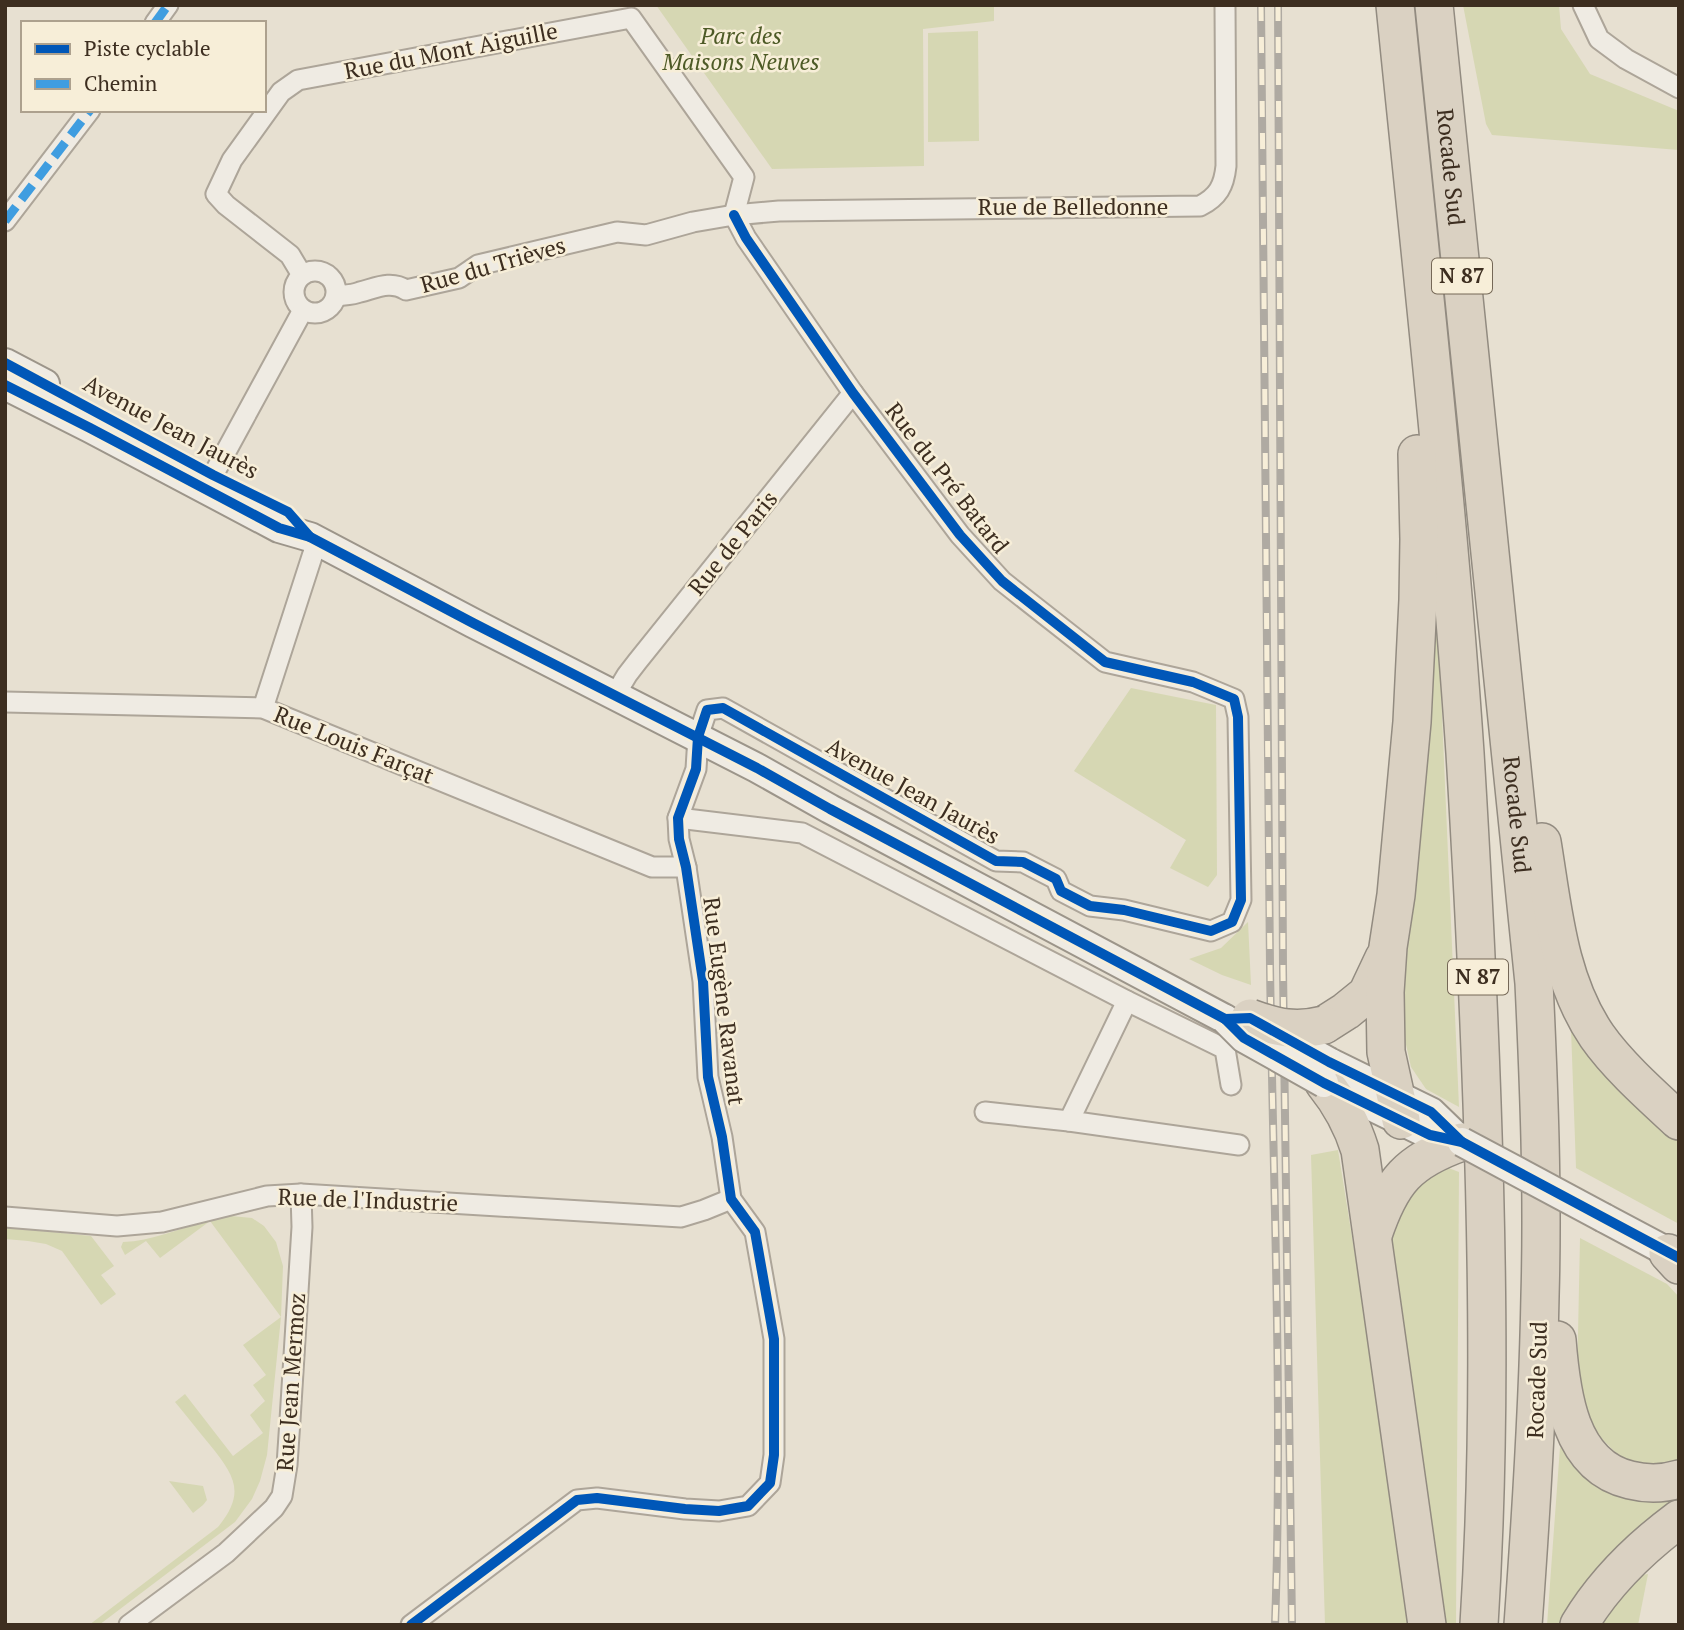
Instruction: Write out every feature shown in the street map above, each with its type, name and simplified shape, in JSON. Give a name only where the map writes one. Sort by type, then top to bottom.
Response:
[{"type":"highway","name":"Rocade Sud","points":[[1395,5],[1465,751],[1478,970],[1487,1341],[1479,1625]]},
{"type":"highway","name":"Rocade Sud","points":[[1434,5],[1534,984],[1540,1105],[1540,1295],[1531,1517],[1523,1625]]},
{"type":"highway","points":[[1398,1106],[1385,1052],[1385,992],[1412,722],[1419,539],[1414,399],[1427,331]]},
{"type":"highway","points":[[1489,548],[1563,959],[1573,991],[1598,1036],[1632,1075],[1679,1121]]},
{"type":"highway","points":[[1238,1019],[1306,1030],[1324,1025],[1367,993],[1388,947]]},
{"type":"highway","points":[[1326,1072],[1353,1128],[1360,1150],[1427,1625]]},
{"type":"highway","points":[[1540,1105],[1558,1355],[1565,1402],[1572,1425],[1586,1452],[1611,1474],[1637,1482],[1679,1479]]},
{"type":"highway","points":[[1373,1236],[1387,1199],[1411,1168],[1424,1158],[1462,1142]]},
{"type":"highway","points":[[1579,1625],[1598,1595],[1614,1578],[1679,1519]]},
{"type":"main road","name":"Avenue Jean Jaurès","points":[[5,363],[209,483],[279,528],[313,539],[1238,1019],[1326,1072],[1398,1106],[1430,1135],[1462,1142],[1675,1259]]},
{"type":"main road","name":"Avenue Jean Jaurès","points":[[5,385],[209,483]]},
{"type":"street","points":[[156,21],[168,5]]},
{"type":"street","name":"Rue de Belledonne","points":[[734,215],[779,211],[1199,206],[1214,197],[1225,182],[1225,5]]},
{"type":"street","points":[[1583,5],[1599,39],[1626,59],[1679,88]]},
{"type":"street","name":"Rue du Mont Aiguille","points":[[302,275],[290,255],[226,205],[216,194],[232,160],[281,92],[298,80],[631,18],[744,177],[734,215]]},
{"type":"street","points":[[5,221],[88,112]]},
{"type":"street","name":"Rue du Trièves","points":[[303,310],[316,314],[334,303],[336,296],[358,293],[377,286],[399,285],[406,290],[458,278],[478,265],[617,232],[646,235],[693,222],[734,215]]},
{"type":"street","name":"Rue du Pré Batard","points":[[734,215],[746,238],[853,393],[960,535],[1002,581],[1105,662],[1193,682],[1234,699]]},
{"type":"street","points":[[209,483],[303,310],[293,292],[294,285],[302,275],[314,270],[327,274],[335,284],[336,296]]},
{"type":"street","name":"Rue de Paris","points":[[615,695],[637,662],[853,393]]},
{"type":"street","points":[[263,708],[313,539]]},
{"type":"street","name":"Avenue Jean Jaurès","points":[[698,737],[707,710],[723,708],[996,862],[1023,862],[1056,879],[1061,891],[1090,906],[1124,909],[1211,931],[1232,922],[1241,900],[1238,717],[1234,699]]},
{"type":"street","name":"Rue Louis Farçat","points":[[5,702],[263,708],[650,866],[686,867]]},
{"type":"street","name":"Rue Eugène Ravanat","points":[[411,1625],[577,1500],[597,1498],[685,1510],[719,1511],[748,1506],[770,1483],[774,1455],[774,1339],[754,1232],[731,1199],[722,1137],[708,1077],[703,981],[686,867],[679,839],[678,818],[696,769],[698,737]]},
{"type":"street","points":[[678,818],[802,833],[1225,1049],[1231,1085]]},
{"type":"street","points":[[1069,1121],[1127,1001]]},
{"type":"street","points":[[985,1112],[1239,1145]]},
{"type":"street","name":"Rue de l'Industrie","points":[[5,1217],[117,1226],[162,1222],[267,1196],[301,1194],[681,1217],[731,1199]]},
{"type":"street","name":"Rue Jean Mermoz","points":[[129,1625],[226,1553],[274,1508],[282,1496],[290,1420],[301,1238],[301,1194]]},
{"type":"green space","name":"Parc des Maisons Neuves","points":[[656,5],[994,5],[994,21],[923,29],[924,166],[772,169]]},
{"type":"green space","points":[[1463,5],[1559,5],[1561,29],[1590,74],[1679,111],[1679,150],[1492,135],[1486,124]]},
{"type":"green space","points":[[978,31],[979,141],[928,142],[928,33]]},
{"type":"green space","points":[[1435,554],[1459,1107],[1426,1089],[1411,1067],[1399,1013]]},
{"type":"green space","points":[[1131,688],[1216,705],[1217,875],[1208,887],[1170,868],[1186,840],[1074,771]]},
{"type":"green space","points":[[1248,922],[1251,985],[1189,959],[1221,948]]},
{"type":"green space","points":[[1571,1029],[1679,1131],[1679,1224],[1576,1168]]},
{"type":"green space","points":[[1338,1150],[1394,1498],[1409,1625],[1325,1625],[1311,1155]]},
{"type":"green space","points":[[1438,1164],[1459,1172],[1456,1625],[1433,1625],[1390,1233],[1407,1190]]},
{"type":"green space","points":[[231,1216],[252,1218],[264,1226],[276,1242],[283,1266],[281,1317],[210,1221],[160,1258],[146,1241],[125,1255],[121,1247],[123,1242],[154,1237],[207,1221]]},
{"type":"green space","points":[[5,1227],[91,1236],[114,1266],[101,1275],[116,1294],[101,1305],[62,1251],[46,1244],[5,1239]]},
{"type":"green space","points":[[1580,1238],[1667,1284],[1679,1297],[1679,1459],[1669,1465],[1625,1462],[1590,1427],[1577,1382]]},
{"type":"green space","points":[[281,1317],[267,1455],[252,1499],[235,1522],[99,1625],[89,1625],[218,1527],[227,1515],[234,1494],[231,1476],[219,1456],[175,1402],[185,1394],[233,1456],[263,1433],[250,1415],[265,1401],[253,1385],[266,1375],[243,1345]]},
{"type":"green space","points":[[1560,1447],[1601,1484],[1679,1489],[1679,1501],[1570,1607],[1559,1625],[1547,1625]]},
{"type":"green space","points":[[169,1481],[203,1486],[207,1500],[193,1513]]},
{"type":"green space","points":[[1648,1574],[1638,1625],[1599,1625],[1630,1577]]},
{"type":"railway","points":[[1261,5],[1270,966],[1278,1378],[1275,1625]]},
{"type":"railway","points":[[1278,5],[1283,970],[1292,1625]]},
{"type":"marked path","points":[[156,21],[168,5]]},
{"type":"marked path","points":[[5,221],[88,112]]},
{"type":"cycle path","points":[[411,1625],[577,1500],[597,1498],[719,1511],[748,1506],[770,1483],[774,1455],[774,1339],[755,1232],[731,1199],[722,1137],[708,1077],[703,981],[686,867],[679,839],[678,818],[696,769],[698,737],[707,710],[723,708],[996,861],[1023,862],[1056,879],[1061,891],[1090,906],[1124,910],[1211,931],[1232,922],[1241,900],[1238,717],[1234,699],[1193,682],[1105,662],[1002,581],[960,535],[853,393],[746,238],[734,215]]},
{"type":"cycle path","points":[[5,363],[213,475],[288,512],[310,537]]},
{"type":"cycle path","points":[[5,385],[279,528],[310,537],[757,768],[1225,1019],[1250,1018],[1329,1062],[1431,1112],[1462,1142]]},
{"type":"cycle path","points":[[1225,1019],[1244,1038],[1324,1083],[1430,1135],[1462,1142],[1679,1258]]}]
